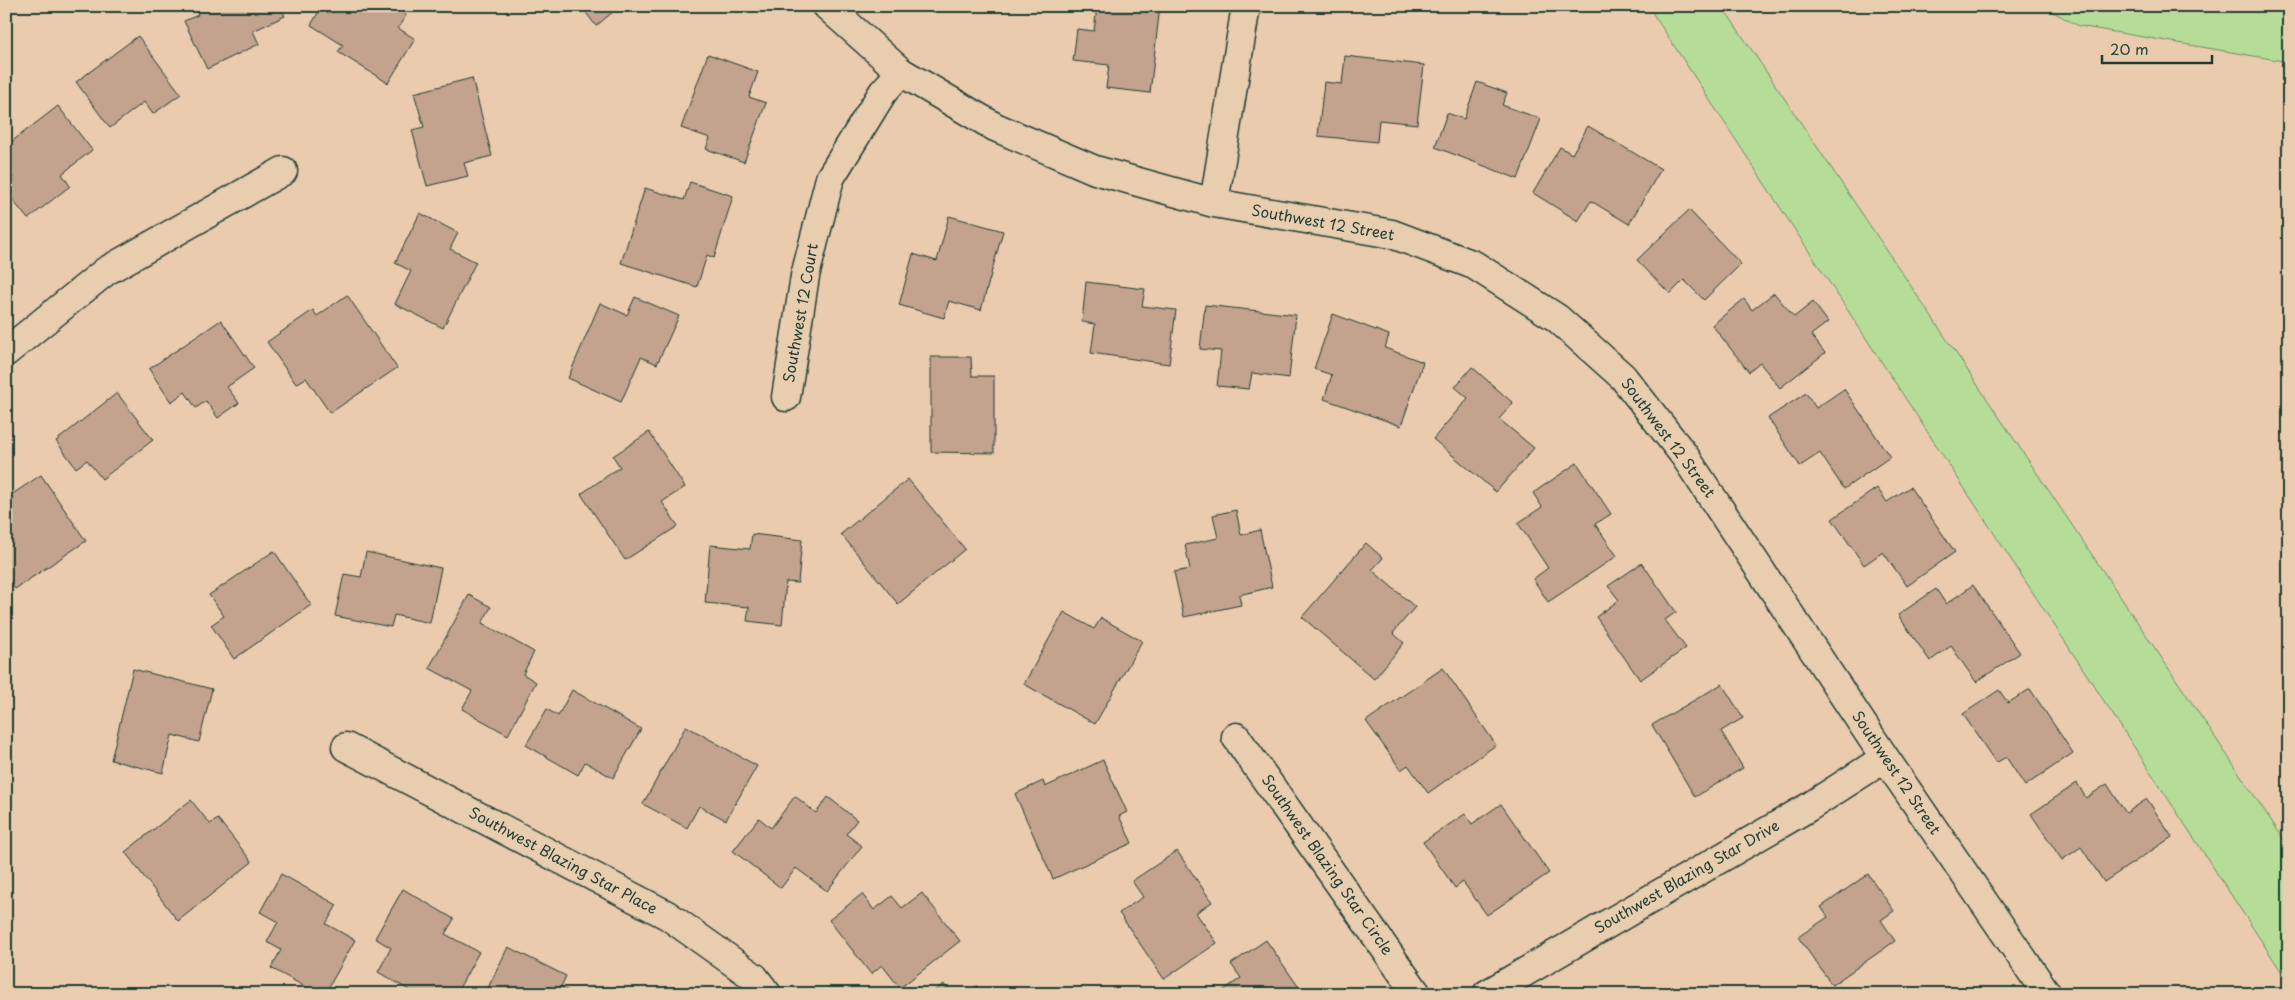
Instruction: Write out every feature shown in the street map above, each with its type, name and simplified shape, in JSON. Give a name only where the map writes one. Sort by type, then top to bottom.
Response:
[{"type":"street","name":"Southwest 12 Street","points":[[827,6],[901,72],[995,127],[1095,170],[1214,203],[1392,234],[1474,265],[1557,318],[1622,376],[1684,455],[1885,758],[2047,994]]},
{"type":"street","points":[[1214,203],[1246,6]]},
{"type":"street","name":"Southwest 12 Court","points":[[786,397],[805,276],[830,178],[883,92],[901,72]]},
{"type":"street","points":[[6,352],[106,271],[283,171]]},
{"type":"street","name":"Southwest Blazing Star Circle","points":[[1236,737],[1417,994]]},
{"type":"street","name":"Southwest Blazing Star Place","points":[[346,748],[667,915],[754,977],[767,994]]},
{"type":"street","name":"Southwest Blazing Star Drive","points":[[1487,994],[1808,807],[1885,758]]},
{"type":"green space","points":[[1648,6],[1722,6],[2289,847],[2289,983]]},
{"type":"green space","points":[[2042,6],[2289,6],[2289,62],[2079,26]]},
{"type":"building","points":[[194,6],[280,6],[285,16],[253,31],[259,44],[207,69],[184,21],[198,15]]},
{"type":"building","points":[[322,6],[393,6],[406,15],[398,28],[415,39],[388,83],[338,52],[343,45],[311,25]]},
{"type":"building","points":[[581,6],[620,6],[596,26]]},
{"type":"building","points":[[1097,6],[1160,6],[1150,93],[1106,88],[1109,65],[1073,61],[1077,29],[1094,31]]},
{"type":"building","points":[[138,36],[181,94],[153,114],[144,102],[110,128],[76,82]]},
{"type":"building","points":[[708,54],[758,72],[749,97],[766,103],[744,162],[706,149],[710,138],[681,128]]},
{"type":"building","points":[[1345,56],[1424,65],[1417,124],[1379,120],[1377,142],[1318,136],[1324,82],[1342,84]]},
{"type":"building","points":[[472,78],[492,156],[464,163],[468,176],[427,186],[412,130],[424,127],[414,93]]},
{"type":"building","points":[[1477,82],[1507,93],[1502,105],[1541,119],[1518,179],[1435,147],[1447,113],[1464,119]]},
{"type":"building","points":[[58,106],[92,150],[62,174],[70,186],[28,219],[6,192],[6,187],[15,180],[6,168],[6,146]]},
{"type":"building","points":[[1588,126],[1661,169],[1629,224],[1591,201],[1578,221],[1533,193],[1560,147],[1572,154]]},
{"type":"building","points":[[690,182],[733,196],[714,258],[707,255],[697,287],[621,263],[645,188],[684,200]]},
{"type":"building","points":[[1689,210],[1741,264],[1704,300],[1684,280],[1670,294],[1637,260]]},
{"type":"building","points":[[420,213],[458,233],[450,249],[476,262],[443,328],[395,304],[411,271],[395,263]]},
{"type":"building","points":[[949,216],[1003,231],[981,310],[949,301],[944,318],[899,305],[913,254],[937,261]]},
{"type":"building","points":[[1086,282],[1145,289],[1142,306],[1176,310],[1169,364],[1091,353],[1095,324],[1082,322]]},
{"type":"building","points":[[1774,293],[1794,317],[1813,302],[1828,322],[1811,335],[1825,353],[1780,388],[1760,363],[1749,372],[1712,325],[1744,299],[1752,310]]},
{"type":"building","points":[[347,295],[397,368],[330,413],[306,378],[296,384],[267,342],[313,310],[317,316]]},
{"type":"building","points":[[635,297],[679,316],[657,364],[641,357],[621,402],[568,378],[600,303],[627,315]]},
{"type":"building","points":[[1205,305],[1296,315],[1289,378],[1252,373],[1249,389],[1217,386],[1221,351],[1200,349]]},
{"type":"building","points":[[1333,314],[1389,335],[1385,348],[1423,362],[1401,426],[1324,399],[1332,375],[1314,369]]},
{"type":"building","points":[[221,320],[254,368],[227,387],[239,403],[218,418],[206,401],[196,408],[185,392],[171,402],[149,369]]},
{"type":"building","points":[[931,357],[971,357],[972,376],[994,376],[994,453],[931,452]]},
{"type":"building","points":[[1472,367],[1513,403],[1499,419],[1534,448],[1496,492],[1433,439],[1468,398],[1455,387]]},
{"type":"building","points":[[1844,389],[1890,457],[1844,489],[1820,453],[1800,466],[1768,418],[1806,393],[1816,408]]},
{"type":"building","points":[[117,393],[153,440],[102,479],[87,460],[76,468],[56,441]]},
{"type":"building","points":[[649,432],[685,487],[662,502],[678,526],[625,560],[581,494],[620,467],[613,456]]},
{"type":"building","points":[[1577,463],[1611,514],[1595,524],[1617,556],[1548,602],[1533,579],[1548,568],[1518,523],[1542,507],[1533,493]]},
{"type":"building","points":[[41,475],[86,541],[15,589],[6,576],[6,489],[11,495]]},
{"type":"building","points":[[908,479],[965,549],[898,604],[841,534]]},
{"type":"building","points":[[1910,487],[1955,552],[1907,586],[1883,552],[1864,565],[1832,519],[1877,488],[1887,502]]},
{"type":"building","points":[[1236,510],[1241,535],[1260,530],[1272,587],[1239,595],[1241,605],[1184,617],[1174,572],[1190,569],[1185,545],[1218,538],[1213,515]]},
{"type":"building","points":[[752,534],[802,540],[798,583],[786,582],[782,625],[747,621],[749,607],[705,603],[710,545],[750,549]]},
{"type":"building","points":[[1366,543],[1383,558],[1372,570],[1415,607],[1393,633],[1404,643],[1374,679],[1302,617]]},
{"type":"building","points":[[274,551],[311,605],[234,659],[211,625],[224,616],[209,595]]},
{"type":"building","points":[[366,552],[441,568],[430,623],[394,615],[391,627],[335,616],[344,574],[361,577]]},
{"type":"building","points":[[1642,563],[1676,612],[1665,620],[1686,648],[1640,680],[1596,617],[1619,600],[1608,586]]},
{"type":"building","points":[[1973,585],[2020,653],[1976,682],[1951,646],[1930,661],[1898,615],[1936,589],[1946,604]]},
{"type":"building","points":[[469,595],[491,607],[482,623],[534,652],[523,674],[536,682],[508,735],[462,709],[472,691],[429,668]]},
{"type":"building","points":[[1064,612],[1094,629],[1101,618],[1142,641],[1095,724],[1024,684]]},
{"type":"building","points":[[1443,668],[1496,745],[1428,793],[1408,765],[1401,770],[1366,721]]},
{"type":"building","points":[[133,669],[212,689],[199,742],[172,735],[163,773],[111,760]]},
{"type":"building","points":[[1722,684],[1743,718],[1721,731],[1743,768],[1695,797],[1652,725]]},
{"type":"building","points":[[2030,689],[2073,753],[2025,786],[2006,757],[1996,763],[1963,714],[1999,690],[2008,703]]},
{"type":"building","points":[[572,690],[641,729],[613,778],[585,762],[578,775],[526,745],[547,709],[558,716]]},
{"type":"building","points":[[686,726],[757,766],[726,820],[699,806],[687,828],[643,804]]},
{"type":"building","points":[[1103,760],[1127,812],[1119,816],[1132,843],[1053,879],[1015,794],[1043,781],[1045,787]]},
{"type":"building","points":[[2077,783],[2086,798],[2107,784],[2126,813],[2147,799],[2172,837],[2104,882],[2081,847],[2062,860],[2031,814]]},
{"type":"building","points":[[795,796],[816,813],[828,797],[857,820],[846,834],[862,846],[827,891],[796,868],[781,888],[733,851],[759,818],[771,828]]},
{"type":"building","points":[[191,800],[210,824],[218,819],[252,862],[178,921],[125,852]]},
{"type":"building","points":[[1501,804],[1549,873],[1487,915],[1463,882],[1455,888],[1423,842],[1465,814],[1472,824]]},
{"type":"building","points":[[1177,851],[1212,902],[1196,913],[1217,943],[1164,979],[1119,913],[1143,897],[1132,881]]},
{"type":"building","points":[[281,874],[337,905],[326,924],[355,940],[325,994],[318,994],[271,968],[281,950],[267,942],[278,922],[260,912]]},
{"type":"building","points":[[1868,874],[1894,911],[1881,920],[1895,941],[1832,985],[1798,937],[1828,917],[1821,907]]},
{"type":"building","points":[[403,889],[454,919],[445,934],[479,952],[456,994],[416,994],[378,972],[391,948],[375,938]]},
{"type":"building","points":[[922,893],[960,941],[900,988],[882,965],[871,974],[829,920],[862,894],[874,910],[892,896],[902,908]]},
{"type":"building","points":[[1266,940],[1300,989],[1293,994],[1218,994],[1241,978],[1231,964]]},
{"type":"building","points":[[508,947],[566,976],[561,987],[574,994],[485,994]]},
{"type":"building","points":[[944,984],[949,994],[929,994]]},
{"type":"building","points":[[977,986],[982,994],[963,994]]}]
